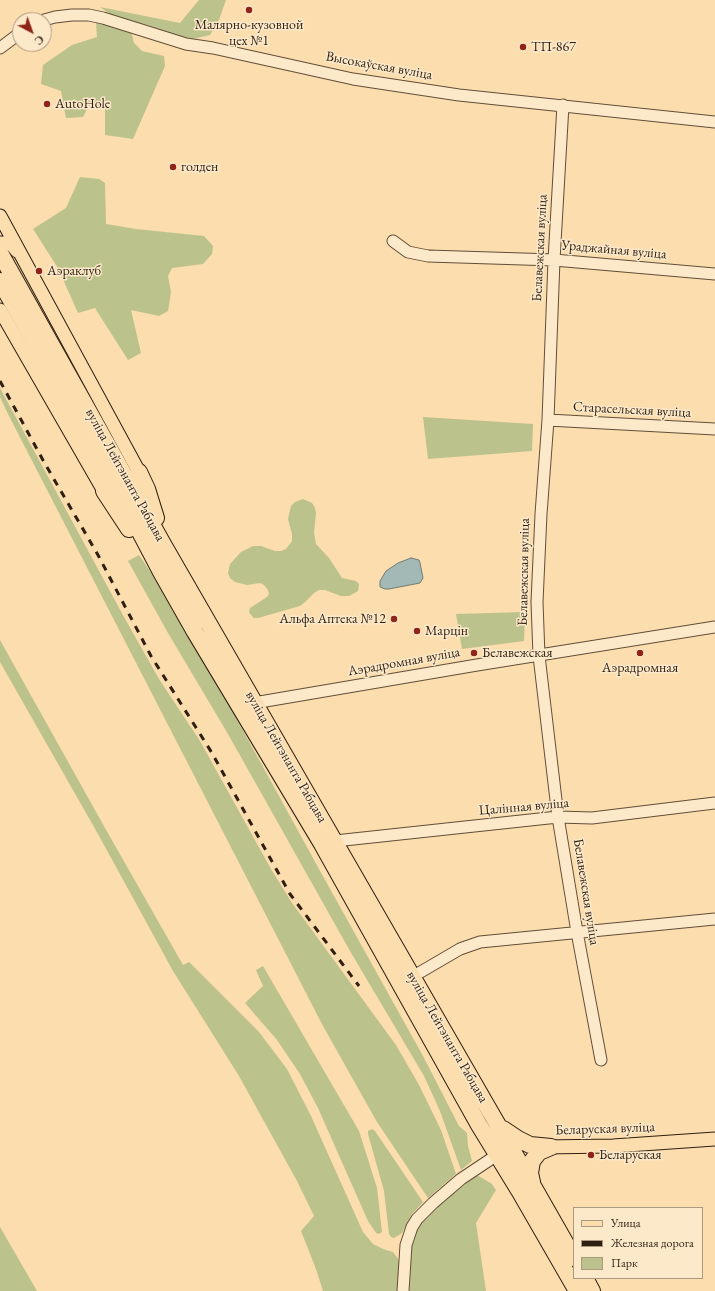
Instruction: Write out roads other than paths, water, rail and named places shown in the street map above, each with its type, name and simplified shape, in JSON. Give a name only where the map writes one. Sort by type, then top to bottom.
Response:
[{"type":"highway","name":"вуліца Лейтэнанта Рабцава","points":[[0,253],[123,485],[161,572],[195,632],[247,704],[334,841],[573,1256]]},
{"type":"highway","name":"вуліца Лейтэнанта Рабцава","points":[[0,281],[123,485],[164,546],[322,844],[479,1125],[577,1291]]},
{"type":"highway","points":[[498,1124],[506,1132],[524,1142],[551,1147]]},
{"type":"highway","points":[[533,1186],[530,1173],[532,1161],[539,1152],[551,1147]]},
{"type":"highway","points":[[586,1279],[592,1291]]},
{"type":"main road","name":"вуліца Лейтэнанта Рабцава","points":[[0,216],[19,252],[123,485]]},
{"type":"main road","points":[[0,243],[12,245],[19,252]]},
{"type":"main road","name":"вуліца Лейтэнанта Рабцава","points":[[0,310],[123,485]]},
{"type":"main road","name":"Беларуская вуліца","points":[[497,1154],[512,1149],[613,1146],[715,1139]]},
{"type":"street","name":"Высокаўская вуліца","points":[[52,18],[72,14],[89,15],[186,44],[213,48],[353,78],[459,95],[715,122]]},
{"type":"street","points":[[0,48],[12,39]]},
{"type":"street","name":"Белавежская вуліца","points":[[563,105],[554,260],[548,420],[541,514],[538,583],[539,656],[558,817],[577,932],[601,1060]]},
{"type":"street","name":"Ураджайная вуліца","points":[[393,241],[408,252],[428,256],[554,260],[715,274]]},
{"type":"street","name":"Старасельская вуліца","points":[[548,420],[715,429]]},
{"type":"street","name":"Аэрадромная вуліца","points":[[247,704],[715,627]]},
{"type":"street","name":"Цалінная вуліца","points":[[334,841],[558,817],[592,818],[715,803]]},
{"type":"street","points":[[412,977],[460,949],[480,942],[715,919]]},
{"type":"street","points":[[403,1291],[406,1245],[412,1227],[417,1219],[432,1203],[461,1179],[497,1154]]},
{"type":"water","points":[[411,558],[419,560],[423,578],[420,583],[389,589],[380,587],[380,581],[386,571],[398,563]]},
{"type":"railway","points":[[0,381],[44,462],[98,555],[151,656],[212,753],[290,894],[359,986]]},
{"type":"place","name":"Малярно-кузовной цех №1","points":[[249,10]]},
{"type":"place","name":"ТП-867","points":[[523,47]]},
{"type":"place","name":"AutoHole","points":[[47,104]]},
{"type":"place","name":"голден","points":[[173,167]]},
{"type":"place","name":"Аэраклуб","points":[[39,271]]},
{"type":"place","name":"Альфа Аптека №12","points":[[394,619]]},
{"type":"place","name":"Марцін","points":[[417,631]]},
{"type":"place","name":"Белавежская","points":[[474,653]]},
{"type":"place","name":"Аэрадромная","points":[[640,653]]},
{"type":"place","name":"Беларуская","points":[[591,1155]]}]
